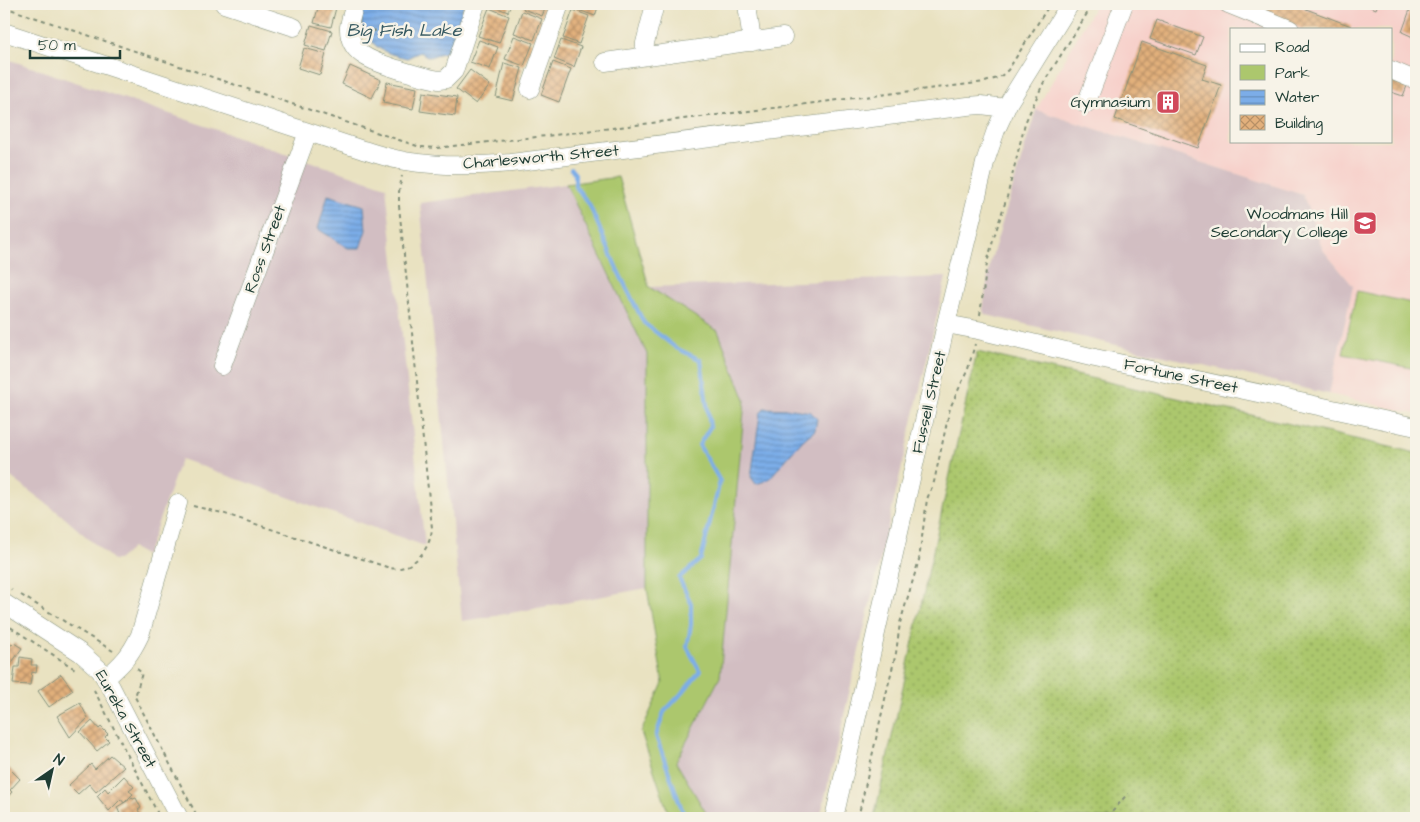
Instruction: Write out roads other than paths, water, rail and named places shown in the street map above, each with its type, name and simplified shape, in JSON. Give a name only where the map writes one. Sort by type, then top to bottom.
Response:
[{"type":"street","points":[[224,4],[294,27]]},
{"type":"street","points":[[355,4],[349,29],[352,41],[358,51],[374,62],[439,80],[444,80],[454,71],[476,4]]},
{"type":"street","points":[[530,89],[560,4]]},
{"type":"street","points":[[644,56],[645,42],[655,4]]},
{"type":"street","points":[[747,4],[752,42]]},
{"type":"street","name":"Fussell Street","points":[[834,818],[946,324],[986,158],[1006,108],[1070,4]]},
{"type":"street","points":[[1086,104],[1124,4]]},
{"type":"street","points":[[1228,4],[1288,28]]},
{"type":"street","name":"Charlesworth Street","points":[[4,32],[363,150],[404,161],[425,164],[465,166],[503,164],[975,105],[1006,108]]},
{"type":"street","points":[[605,62],[783,37]]},
{"type":"street","points":[[1392,70],[1410,78]]},
{"type":"street","name":"Ross Street","points":[[222,366],[308,132]]},
{"type":"street","name":"Fortune Street","points":[[946,324],[1416,427]]},
{"type":"street","points":[[99,682],[126,660],[142,630],[178,503]]},
{"type":"street","name":"Eureka Street","points":[[8,596],[96,666],[99,682],[180,818]]},
{"type":"water","name":"Big Fish Lake","points":[[365,4],[464,4],[449,51],[429,57],[420,52],[407,58],[384,51],[369,38],[362,24],[361,17]]},
{"type":"water","points":[[328,195],[364,206],[366,230],[360,248],[348,248],[318,229]]},
{"type":"water","points":[[764,408],[811,412],[817,419],[815,430],[803,440],[768,480],[756,484],[751,477],[760,414]]},
{"type":"waterway","points":[[571,169],[575,174],[575,186],[589,204],[618,271],[644,323],[676,348],[701,360],[710,427],[699,445],[720,481],[701,559],[679,578],[691,603],[691,625],[687,647],[700,671],[664,712],[656,736],[685,818]]},
{"type":"place","name":"Gymnasium","points":[[1168,102]]},
{"type":"place","name":"Woodmans Hill Secondary College","points":[[1365,223]]}]
